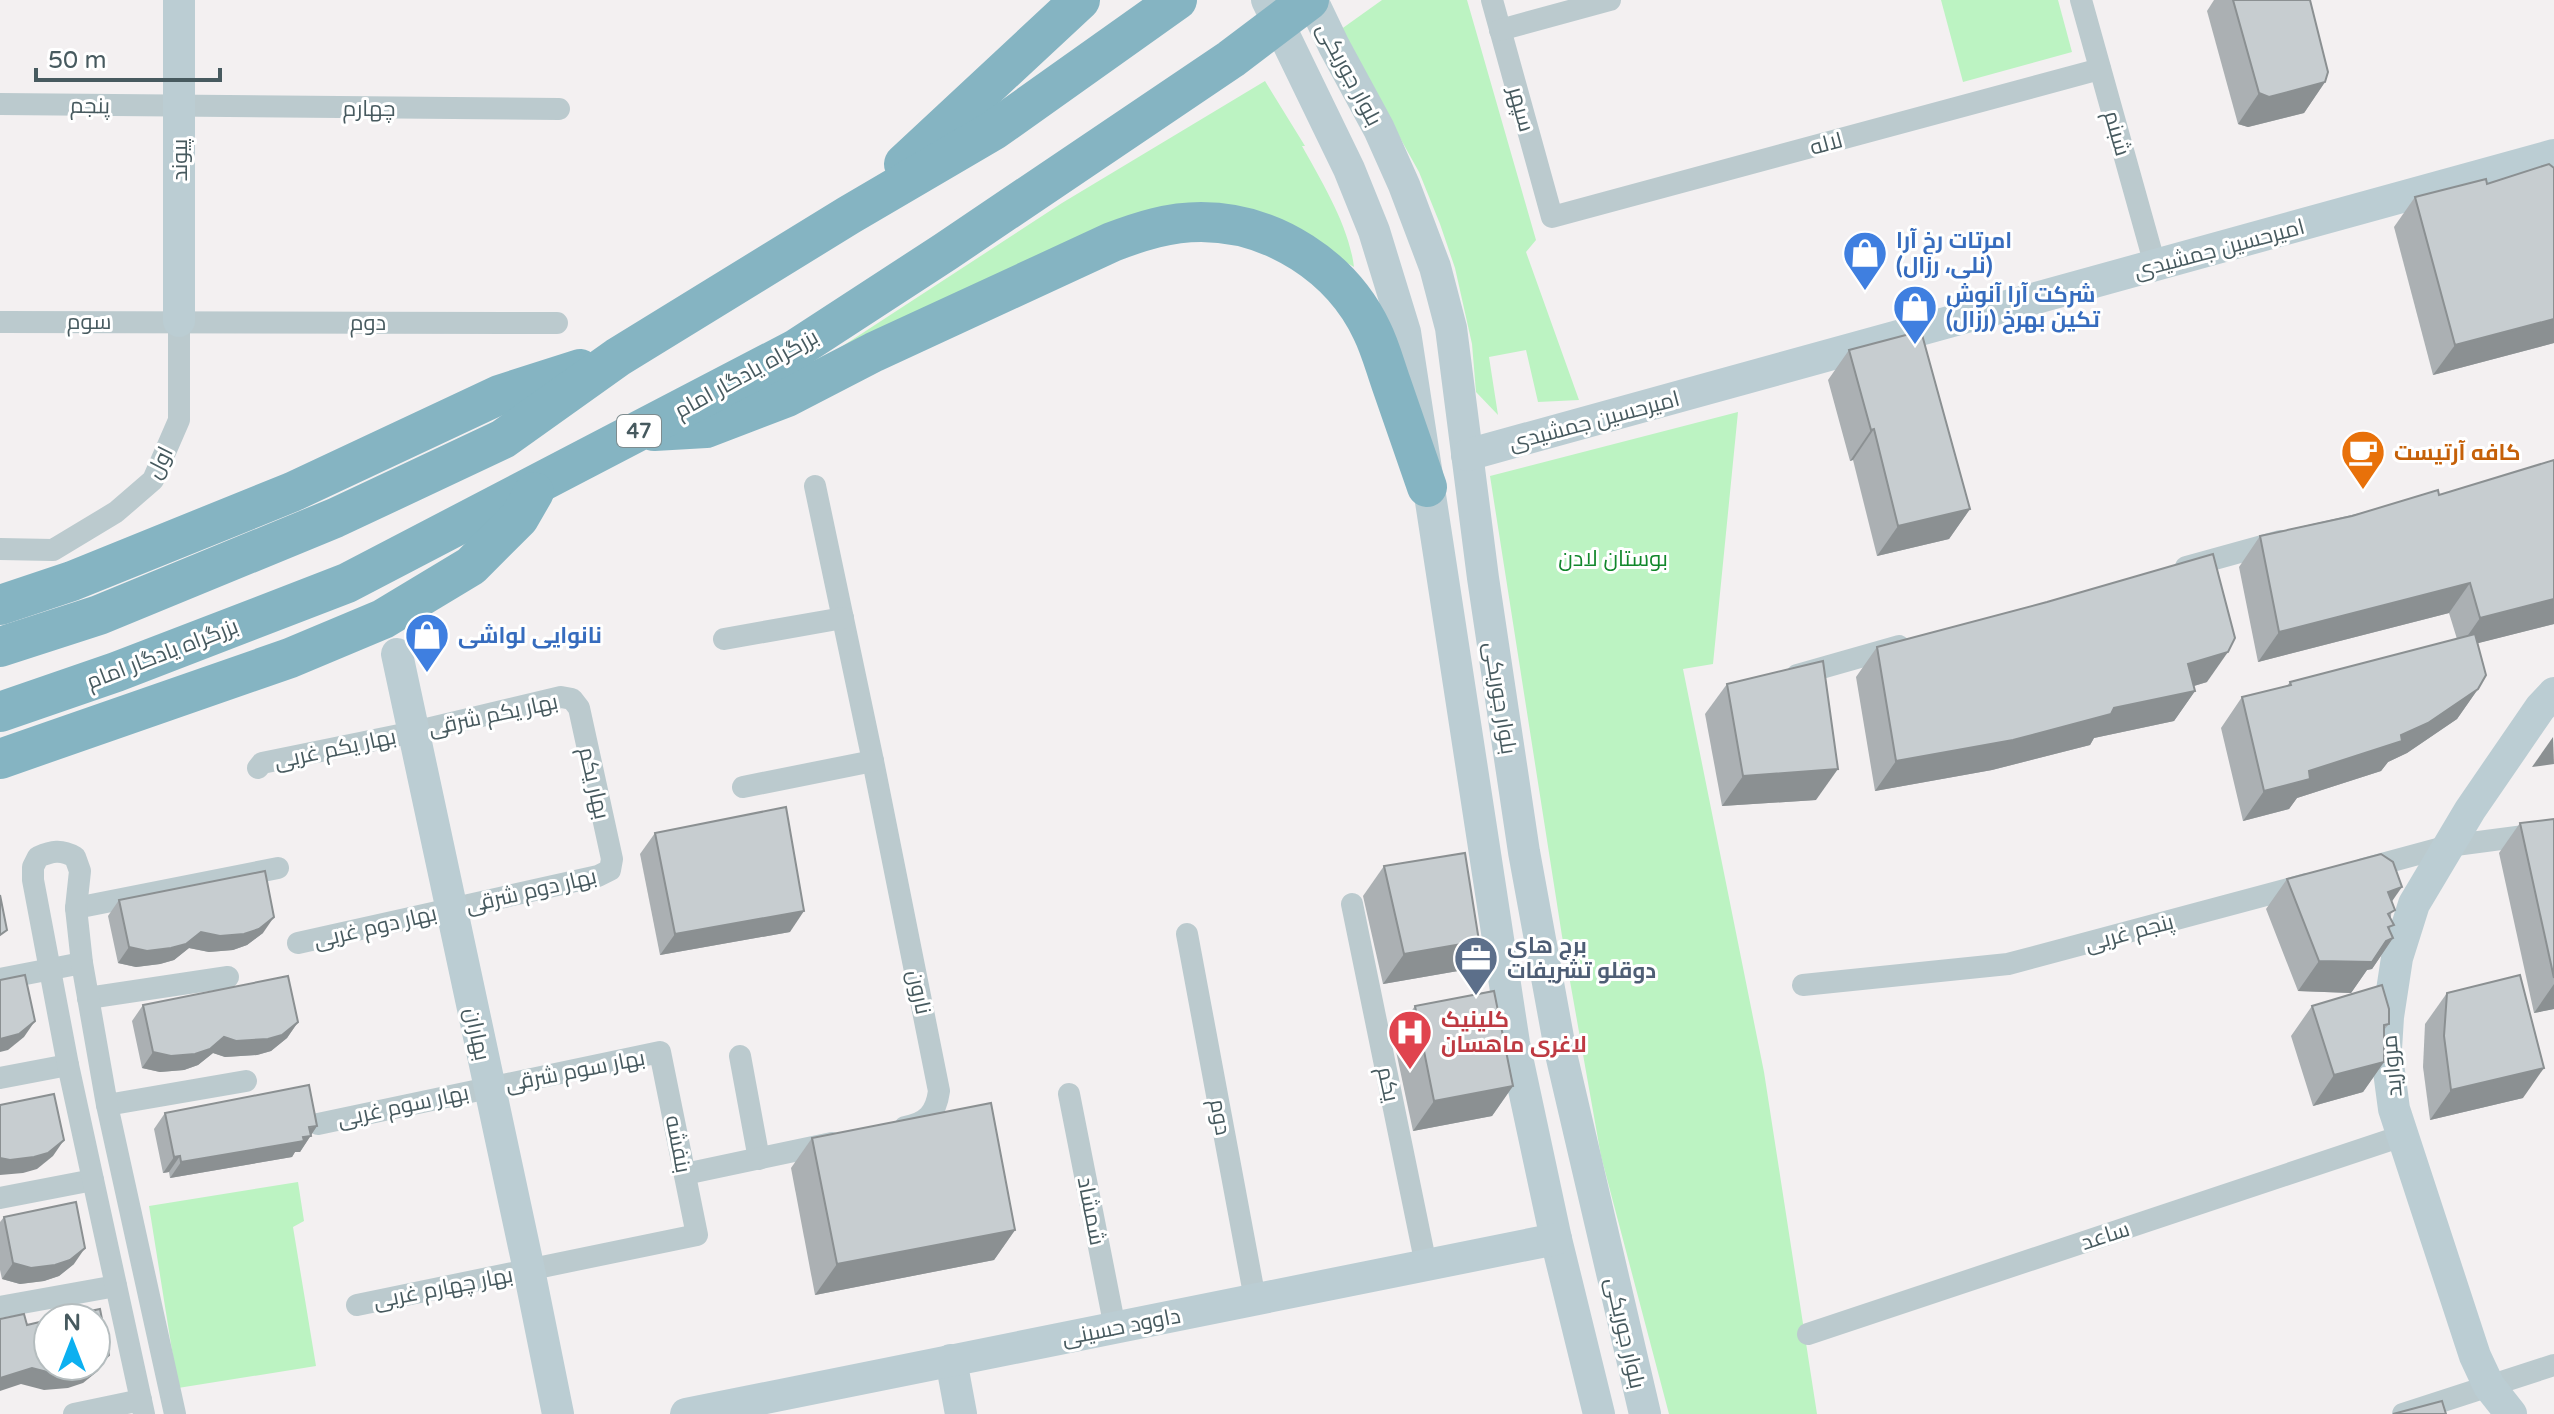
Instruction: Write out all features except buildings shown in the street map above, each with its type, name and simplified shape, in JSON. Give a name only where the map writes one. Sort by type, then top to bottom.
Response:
[{"type":"highway","points":[[849,215],[1080,0]]},
{"type":"highway","points":[[0,647],[99,615],[335,518],[503,439],[618,357],[994,130],[1177,0]]},
{"type":"highway","name":"بزرگراه یادگار امام","points":[[0,712],[116,672],[347,583],[796,349],[1231,59],[1311,0]]},
{"type":"highway","points":[[638,432],[706,428],[787,397],[874,352],[1112,242],[1147,229],[1201,222],[1231,224],[1257,231],[1307,254],[1352,295],[1373,332],[1427,487]]},
{"type":"highway","points":[[0,605],[72,581],[292,492],[499,395],[618,357]]},
{"type":"highway","points":[[0,759],[290,658],[383,619],[471,566],[519,518],[538,485]]},
{"type":"street","name":"پیوند","points":[[179,0],[179,321]]},
{"type":"street","name":"بلوار جوریکی","points":[[1267,0],[1349,169],[1374,231],[1405,332],[1514,1043],[1556,1239],[1599,1414]]},
{"type":"street","name":"بلوار جوریکی","points":[[1311,0],[1379,129],[1404,185],[1435,267],[1451,328],[1483,578],[1524,852],[1561,1054],[1645,1414]]},
{"type":"street","name":"سپهر","points":[[1492,0],[1552,217]]},
{"type":"street","points":[[1500,30],[1610,0]]},
{"type":"street","name":"شبنم","points":[[2081,0],[2155,265]]},
{"type":"street","name":"لاله","points":[[1552,217],[2100,69]]},
{"type":"street","name":"پنجم","points":[[0,104],[179,107]]},
{"type":"street","name":"چهارم","points":[[179,107],[559,109]]},
{"type":"street","name":"امیرحسین جمشیدی","points":[[1467,455],[2549,156]]},
{"type":"street","points":[[2549,156],[2554,190]]},
{"type":"street","name":"سوم","points":[[0,322],[179,321]]},
{"type":"street","name":"دوم","points":[[179,321],[557,323]]},
{"type":"street","name":"اول","points":[[0,549],[53,550],[116,512],[153,480],[179,420],[179,321]]},
{"type":"street","name":"نارون","points":[[815,486],[939,1091],[931,1115],[920,1124],[891,1130]]},
{"type":"street","points":[[2171,571],[2293,537]]},
{"type":"street","points":[[724,639],[843,618]]},
{"type":"street","points":[[1772,681],[1926,639]]},
{"type":"street","name":"بهاران","points":[[397,654],[558,1414]]},
{"type":"street","name":"مروارید","points":[[2511,1414],[2489,1386],[2462,1320],[2402,1136],[2389,1080],[2386,1049],[2391,989],[2414,904],[2508,754],[2554,693]]},
{"type":"street","name":"بهار یکم شرقی","points":[[414,732],[561,697],[572,699]]},
{"type":"street","name":"بهار یکم","points":[[572,699],[579,708],[612,859],[610,870]]},
{"type":"street","name":"بهار یکم غربی","points":[[258,768],[262,763],[414,732]]},
{"type":"street","points":[[743,787],[873,761]]},
{"type":"street","name":"پنجم غربی","points":[[1803,985],[2008,964],[2448,846],[2554,832]]},
{"type":"street","points":[[74,1414],[142,1407],[68,1065],[33,880],[33,867],[38,857],[64,851],[75,857],[80,871],[76,908],[88,998],[107,1105],[175,1414]]},
{"type":"street","points":[[76,908],[278,868]]},
{"type":"street","name":"بهار دوم شرقی","points":[[451,909],[598,876],[610,870]]},
{"type":"street","name":"یکم","points":[[1352,904],[1426,1265]]},
{"type":"street","name":"بهار دوم غربی","points":[[298,943],[451,909]]},
{"type":"street","name":"دوم","points":[[1187,934],[1255,1299]]},
{"type":"street","points":[[0,979],[82,963]]},
{"type":"street","points":[[88,998],[228,977]]},
{"type":"street","points":[[1514,1043],[1561,1054]]},
{"type":"street","name":"بهار سوم شرقی","points":[[489,1087],[660,1052]]},
{"type":"street","name":"بنفشه","points":[[660,1052],[697,1235]]},
{"type":"street","points":[[740,1056],[759,1159]]},
{"type":"street","points":[[0,1078],[68,1065]]},
{"type":"street","points":[[107,1105],[246,1081]]},
{"type":"street","name":"بهار سوم غربی","points":[[318,1124],[489,1087]]},
{"type":"street","name":"شمشاد","points":[[1069,1094],[1115,1328]]},
{"type":"street","name":"ساعد","points":[[1808,1334],[2402,1136]]},
{"type":"street","points":[[685,1174],[847,1140]]},
{"type":"street","points":[[0,1198],[93,1180]]},
{"type":"street","name":"بهار چهارم غربی","points":[[357,1305],[697,1235]]},
{"type":"street","name":"داوود حسینی","points":[[686,1414],[1556,1239]]},
{"type":"street","points":[[0,1307],[116,1286]]},
{"type":"street","points":[[951,1360],[961,1414]]},
{"type":"street","points":[[2403,1414],[2554,1365]]},
{"type":"green space","points":[[1382,0],[1467,0],[1536,240],[1526,252],[1579,400],[1538,402],[1526,350],[1489,357],[1498,415],[1476,392],[1472,344],[1455,268],[1440,224],[1419,172],[1340,30]]},
{"type":"green space","points":[[1941,0],[2058,0],[2072,52],[1963,82]]},
{"type":"green space","points":[[1265,81],[1305,146],[1302,146],[1334,205],[1347,236],[1354,267],[1300,235],[1236,214],[789,381],[1062,203]]},
{"type":"green space","name":"بوستان لادن","points":[[1738,412],[1713,664],[1683,669],[1764,1072],[1817,1414],[1669,1414],[1601,1156],[1562,936],[1490,476]]},
{"type":"green space","points":[[298,1182],[304,1221],[293,1227],[316,1366],[178,1388],[149,1206]]},
{"type":"place","name":"امرتات رخ آرا (نلی، رزال)","points":[[1865,292]]},
{"type":"place","name":"شرکت آرا آنوش تکین بهرخ (رزال)","points":[[1915,346]]},
{"type":"place","name":"کافه آرتیست","points":[[2363,491]]},
{"type":"place","name":"نانوایی لواشی","points":[[427,674]]},
{"type":"place","name":"برج های دوقلو تشریفات","points":[[1476,997]]},
{"type":"place","name":"کلینیک لاغری ماهسان","points":[[1410,1071]]}]
